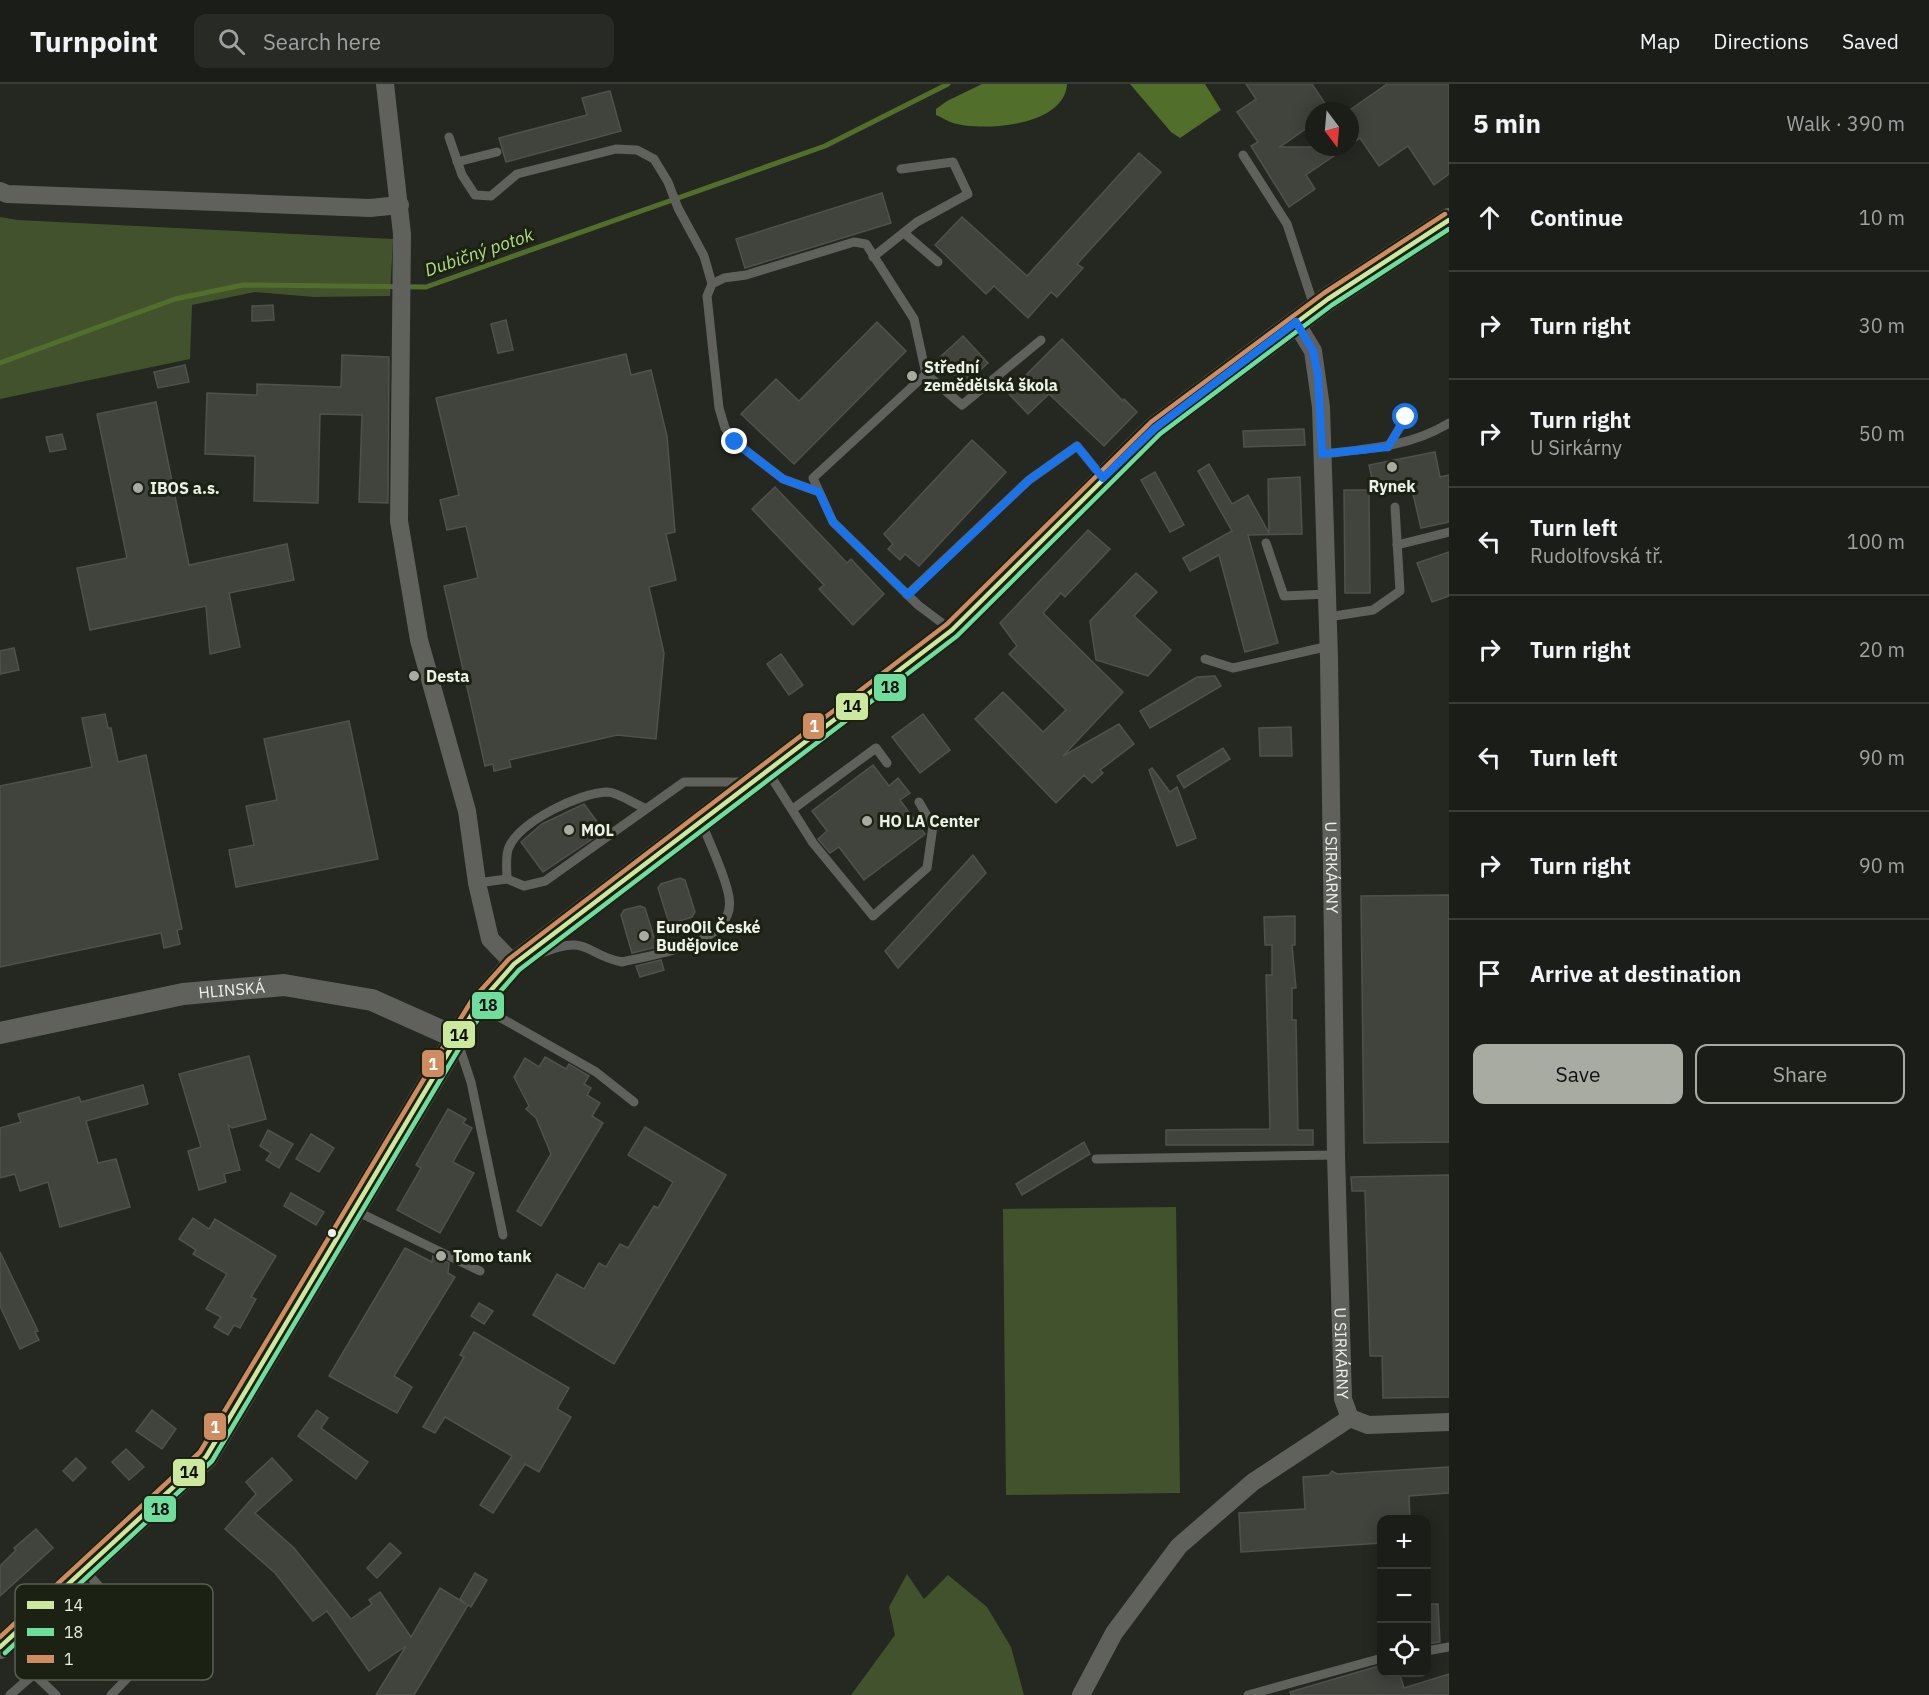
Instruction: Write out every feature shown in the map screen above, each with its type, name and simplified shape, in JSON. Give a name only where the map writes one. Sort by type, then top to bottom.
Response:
[{"type":"main road","points":[[68,1584],[206,1457],[457,1038],[478,1005],[514,964],[952,630],[1155,428],[1306,316],[1449,220]]},
{"type":"main road","points":[[0,1647],[15,1633]]},
{"type":"street","points":[[385,84],[402,234],[399,521],[419,640],[466,811],[477,883],[490,939],[514,964]]},
{"type":"street","points":[[0,191],[7,194],[370,208],[400,205]]},
{"type":"street","name":"U SIRKÁRNY","points":[[1306,316],[1318,375],[1329,646],[1336,1155],[1343,1399],[1350,1418],[1368,1425],[1449,1422]]},
{"type":"street","name":"HLINSKÁ","points":[[0,1033],[183,994],[284,985],[372,1000],[457,1038]]},
{"type":"street","name":"U SIRKÁRNY","points":[[1081,1695],[1114,1633],[1179,1546],[1253,1482],[1350,1418]]},
{"type":"lane","points":[[449,137],[462,175],[475,195],[491,196],[517,174],[616,150],[637,150],[654,159],[704,256],[712,284],[707,296],[719,408],[725,428],[735,442],[783,479],[819,492]]},
{"type":"lane","points":[[457,162],[497,152]]},
{"type":"lane","points":[[1244,155],[1287,224],[1306,316]]},
{"type":"lane","points":[[873,257],[917,222],[968,194],[953,162],[902,169]]},
{"type":"lane","points":[[904,232],[938,262]]},
{"type":"lane","points":[[712,284],[724,278],[746,275],[854,242],[866,244],[914,319],[926,374],[962,405],[1041,340]]},
{"type":"lane","points":[[926,374],[813,478],[833,522],[908,595],[952,630]]},
{"type":"lane","points":[[1388,447],[1406,417]]},
{"type":"lane","points":[[1322,454],[1388,447],[1426,437],[1449,423]]},
{"type":"lane","points":[[908,595],[1029,480],[1077,446],[1103,478]]},
{"type":"lane","points":[[1328,617],[1373,610],[1400,591],[1395,507]]},
{"type":"lane","points":[[1397,545],[1449,532]]},
{"type":"lane","points":[[1266,543],[1284,596],[1327,594]]},
{"type":"lane","points":[[1205,659],[1233,668],[1329,646]]},
{"type":"lane","points":[[793,809],[876,748],[887,763]]},
{"type":"lane","points":[[477,883],[507,879],[524,886],[545,881],[684,782],[758,776],[793,809],[813,843],[873,916],[927,868],[933,825],[919,802]]},
{"type":"lane","points":[[507,879],[508,849],[517,836],[565,803],[608,792],[645,808]]},
{"type":"lane","points":[[514,964],[561,945],[586,945],[613,960],[622,962],[713,935],[728,917],[729,897],[700,820]]},
{"type":"lane","points":[[478,1005],[596,1072],[634,1102]]},
{"type":"lane","points":[[457,1038],[471,1082],[503,1235]]},
{"type":"lane","points":[[1096,1159],[1336,1155]]},
{"type":"lane","points":[[354,1210],[480,1271]]},
{"type":"lane","points":[[84,1569],[97,1584]]},
{"type":"lane","points":[[1431,1650],[1449,1647]]},
{"type":"lane","points":[[1248,1695],[1377,1659]]},
{"type":"lane","points":[[9,1695],[27,1680]]},
{"type":"lane","points":[[40,1680],[56,1695]]},
{"type":"lane","points":[[111,1695],[125,1680]]},
{"type":"shaded area","points":[[982,84],[1067,84],[1063,98],[1053,109],[1021,123],[984,127],[967,126],[953,123],[936,115],[936,109],[947,101]]},
{"type":"shaded area","points":[[1130,84],[1205,84],[1221,110],[1180,138],[1171,132]]},
{"type":"shaded area","points":[[0,217],[18,220],[393,239],[390,296],[314,297],[255,292],[192,305],[190,359],[0,399]]},
{"type":"shaded area","points":[[1176,1207],[1180,1493],[1006,1495],[1003,1209]]},
{"type":"shaded area","points":[[907,1574],[924,1599],[948,1575],[987,1607],[1011,1647],[1024,1695],[851,1695],[895,1635],[889,1607]]},
{"type":"building","points":[[1246,84],[1312,84],[1324,102],[1305,102],[1305,129],[1280,147],[1305,147],[1305,156],[1334,156],[1306,175],[1315,189],[1289,207],[1251,146],[1258,142],[1237,112],[1256,99]]},
{"type":"building","points":[[1387,84],[1449,84],[1449,174],[1434,185],[1408,146],[1379,166],[1359,139],[1359,104]]},
{"type":"building","points":[[610,91],[621,131],[506,162],[499,138],[587,115],[582,98]]},
{"type":"building","points":[[1139,153],[1161,172],[1077,264],[1083,268],[1057,297],[1051,292],[1028,318],[994,286],[986,294],[935,245],[962,217],[1027,276]]},
{"type":"building","points":[[882,193],[891,223],[745,268],[736,239]]},
{"type":"building","points":[[273,305],[274,320],[252,321],[252,306]]},
{"type":"building","points":[[506,320],[513,350],[498,353],[491,324]]},
{"type":"building","points":[[877,322],[906,351],[794,464],[741,414],[776,379],[799,401]]},
{"type":"building","points":[[963,336],[988,363],[964,385],[939,358]]},
{"type":"building","points":[[1062,339],[1123,401],[1124,399],[1137,412],[1104,446],[1049,394],[1028,414],[1008,393]]},
{"type":"building","points":[[626,354],[631,375],[651,370],[667,436],[675,532],[666,534],[676,580],[649,587],[664,653],[656,739],[617,735],[509,760],[511,767],[494,771],[493,764],[485,766],[444,586],[478,578],[466,526],[447,530],[440,500],[459,495],[436,398]]},
{"type":"building","points":[[342,355],[389,357],[388,503],[359,502],[362,415],[320,414],[318,503],[254,501],[255,456],[205,454],[207,393],[257,395],[257,384],[341,387]]},
{"type":"building","points":[[185,365],[189,382],[158,388],[154,372]]},
{"type":"building","name":"IBOS a.s.","points":[[156,402],[189,565],[287,544],[294,580],[229,593],[240,647],[210,654],[206,606],[90,630],[77,568],[127,558],[97,414]]},
{"type":"building","points":[[1304,429],[1305,445],[1244,447],[1243,431]]},
{"type":"building","points":[[62,434],[66,449],[50,452],[46,437]]},
{"type":"building","points":[[972,440],[1006,472],[919,566],[905,554],[900,560],[888,549],[893,544],[884,534]]},
{"type":"building","points":[[1435,452],[1440,477],[1449,475],[1449,522],[1421,528],[1410,481],[1374,488],[1369,465]]},
{"type":"building","points":[[1209,464],[1232,504],[1248,495],[1269,533],[1268,479],[1300,477],[1302,534],[1248,535],[1278,643],[1245,652],[1219,555],[1190,571],[1183,558],[1232,531],[1198,471]]},
{"type":"building","points":[[1155,472],[1184,525],[1170,532],[1141,480]]},
{"type":"building","points":[[775,487],[847,563],[851,559],[884,594],[853,625],[819,589],[824,585],[752,509]]},
{"type":"building","points":[[1344,490],[1369,490],[1370,593],[1345,593]]},
{"type":"building","points":[[1088,530],[1110,549],[1065,597],[1061,593],[1043,613],[1123,692],[1063,756],[1119,724],[1134,744],[1100,770],[1103,773],[1092,783],[1084,775],[1056,803],[975,719],[1003,692],[1043,732],[1066,710],[1009,654],[1017,646],[1000,623]]},
{"type":"building","points":[[1449,552],[1449,596],[1432,602],[1417,563]]},
{"type":"building","points":[[1136,573],[1157,592],[1134,616],[1171,650],[1148,676],[1096,660],[1090,621]]},
{"type":"building","points":[[14,648],[19,670],[0,674],[0,651]]},
{"type":"building","points":[[781,654],[803,685],[789,695],[767,664]]},
{"type":"building","points":[[1215,676],[1221,686],[1150,728],[1140,711],[1197,677]]},
{"type":"building","points":[[105,714],[108,728],[111,728],[118,762],[146,755],[182,929],[177,930],[180,944],[164,948],[161,933],[0,967],[0,786],[92,767],[82,718]]},
{"type":"building","points":[[923,714],[950,750],[920,773],[892,737]]},
{"type":"building","points":[[349,721],[378,859],[236,887],[229,850],[254,845],[246,806],[277,800],[264,739]]},
{"type":"building","points":[[1291,727],[1292,756],[1260,756],[1259,728]]},
{"type":"building","points":[[1223,748],[1230,759],[1184,788],[1177,776]]},
{"type":"building","name":"HO LA Center","points":[[873,765],[889,786],[898,778],[910,793],[900,800],[925,834],[864,880],[839,847],[830,853],[818,839],[827,831],[812,811]]},
{"type":"building","points":[[1152,768],[1170,792],[1177,787],[1196,838],[1177,846],[1149,770]]},
{"type":"building","points":[[584,804],[604,831],[543,872],[521,842],[542,824]]},
{"type":"building","points":[[973,855],[986,873],[898,968],[885,951]]},
{"type":"building","points":[[680,878],[685,880],[695,912],[692,917],[673,923],[668,920],[658,888],[661,884]]},
{"type":"building","points":[[1449,895],[1449,1142],[1364,1143],[1361,896]]},
{"type":"building","points":[[640,906],[645,908],[657,947],[632,953],[621,915],[624,910]]},
{"type":"building","points":[[1295,916],[1295,945],[1292,945],[1296,988],[1292,988],[1292,1020],[1296,1020],[1298,1130],[1313,1130],[1313,1145],[1166,1145],[1166,1130],[1270,1129],[1266,975],[1272,975],[1272,945],[1265,945],[1264,917]]},
{"type":"building","points":[[661,960],[664,970],[640,977],[636,966]]},
{"type":"building","points":[[249,1056],[266,1119],[232,1128],[228,1125],[240,1170],[224,1174],[226,1182],[199,1190],[188,1151],[201,1147],[179,1074]]},
{"type":"building","points":[[545,1057],[566,1069],[569,1064],[589,1076],[584,1084],[591,1088],[587,1095],[600,1103],[592,1116],[603,1123],[541,1226],[517,1211],[551,1154],[536,1118],[526,1109],[529,1106],[514,1077],[525,1058],[539,1067]]},
{"type":"building","points":[[143,1085],[148,1104],[86,1121],[98,1163],[116,1159],[130,1207],[60,1227],[48,1182],[20,1191],[15,1174],[0,1178],[0,1128],[21,1122],[18,1114],[79,1097],[81,1102]]},
{"type":"building","points":[[448,1109],[466,1119],[463,1123],[472,1128],[453,1162],[474,1173],[440,1233],[397,1210],[421,1168],[416,1165]]},
{"type":"building","points":[[645,1127],[726,1175],[614,1364],[533,1315],[557,1274],[584,1289],[599,1263],[606,1267],[620,1244],[628,1248],[654,1206],[658,1208],[673,1182],[628,1155]]},
{"type":"building","points":[[268,1130],[293,1144],[279,1168],[266,1160],[271,1153],[260,1146]]},
{"type":"building","points":[[311,1134],[334,1148],[319,1172],[296,1159]]},
{"type":"building","points":[[1084,1142],[1090,1154],[1022,1195],[1016,1184]]},
{"type":"building","points":[[1449,1175],[1449,1397],[1383,1398],[1382,1356],[1370,1356],[1365,1191],[1352,1191],[1351,1177]]},
{"type":"building","points":[[291,1193],[324,1212],[316,1225],[284,1206]]},
{"type":"building","points":[[193,1218],[209,1229],[215,1219],[276,1256],[251,1297],[256,1299],[240,1328],[234,1325],[228,1335],[214,1327],[221,1317],[206,1309],[227,1274],[193,1254],[196,1250],[179,1239]]},
{"type":"building","points":[[405,1248],[432,1262],[433,1256],[449,1263],[448,1273],[455,1277],[394,1376],[412,1387],[397,1413],[329,1376]]},
{"type":"building","points":[[0,1252],[38,1331],[35,1332],[39,1340],[20,1349],[0,1306]]},
{"type":"building","points":[[479,1303],[493,1311],[484,1324],[471,1316]]},
{"type":"building","points":[[474,1332],[569,1388],[557,1409],[571,1417],[539,1472],[525,1464],[493,1513],[480,1505],[512,1456],[445,1417],[435,1433],[423,1427],[464,1357],[460,1355]]},
{"type":"building","points":[[152,1410],[176,1429],[162,1449],[136,1431]]},
{"type":"building","points":[[317,1410],[328,1418],[321,1428],[368,1462],[356,1479],[298,1436]]},
{"type":"building","points":[[126,1449],[144,1467],[129,1480],[112,1462]]},
{"type":"building","points":[[76,1458],[86,1468],[73,1481],[63,1471]]},
{"type":"building","points":[[272,1458],[292,1480],[255,1513],[294,1548],[351,1619],[372,1604],[369,1600],[380,1592],[411,1637],[440,1588],[466,1604],[460,1599],[475,1573],[487,1580],[471,1607],[468,1605],[414,1695],[376,1695],[406,1646],[369,1671],[327,1611],[313,1621],[275,1573],[225,1529],[256,1494],[246,1482]]},
{"type":"building","points":[[1449,1467],[1449,1493],[1409,1496],[1410,1515],[1377,1515],[1377,1543],[1241,1552],[1239,1513],[1305,1509],[1303,1477],[1329,1475],[1332,1471],[1337,1474]]},
{"type":"building","points":[[36,1529],[53,1548],[0,1596],[0,1566],[16,1550],[14,1548]]},
{"type":"building","points":[[390,1543],[401,1553],[377,1578],[367,1568]]},
{"type":"building","points":[[1431,1604],[1438,1604],[1440,1642],[1431,1643]]},
{"type":"building","points":[[1377,1666],[1377,1677],[1401,1677],[1404,1688],[1449,1674],[1449,1695],[1291,1695],[1290,1692]]},
{"type":"waterway","name":"Dubičný potok","points":[[0,363],[175,299],[243,285],[426,287],[825,146],[948,84]]},
{"type":"transit line","name":"1","points":[[57,1584],[200,1452],[472,1000],[509,959],[947,624],[1151,422],[1324,293],[1445,214]]},
{"type":"transit line","name":"14","points":[[68,1584],[206,1457],[457,1038],[478,1005],[514,964],[952,630],[1155,428],[1328,299],[1449,220]]},
{"type":"transit line","name":"18","points":[[79,1584],[212,1461],[463,1042],[484,1010],[519,970],[957,636],[1160,434],[1332,305],[1449,229]]},
{"type":"transit line","name":"1","points":[[0,1637],[15,1623]]},
{"type":"transit line","name":"14","points":[[0,1647],[15,1633]]},
{"type":"transit line","name":"18","points":[[5,1653],[15,1644]]},
{"type":"place","name":"Střední zemědělská škola","points":[[912,376]]},
{"type":"place","name":"Rynek","points":[[1392,467]]},
{"type":"place","name":"IBOS a.s.","points":[[138,488]]},
{"type":"place","name":"Desta","points":[[414,676]]},
{"type":"place","name":"HO LA Center","points":[[867,821]]},
{"type":"place","name":"MOL","points":[[569,830]]},
{"type":"place","name":"EuroOil České Budějovice","points":[[644,936]]},
{"type":"place","name":"Tomo tank","points":[[441,1256]]},
{"type":"route","points":[[735,442],[783,479],[819,492],[833,522],[908,595],[1029,480],[1077,446],[1103,478],[1155,428],[1296,322],[1313,351],[1320,383],[1322,454],[1388,447],[1406,417]]}]
